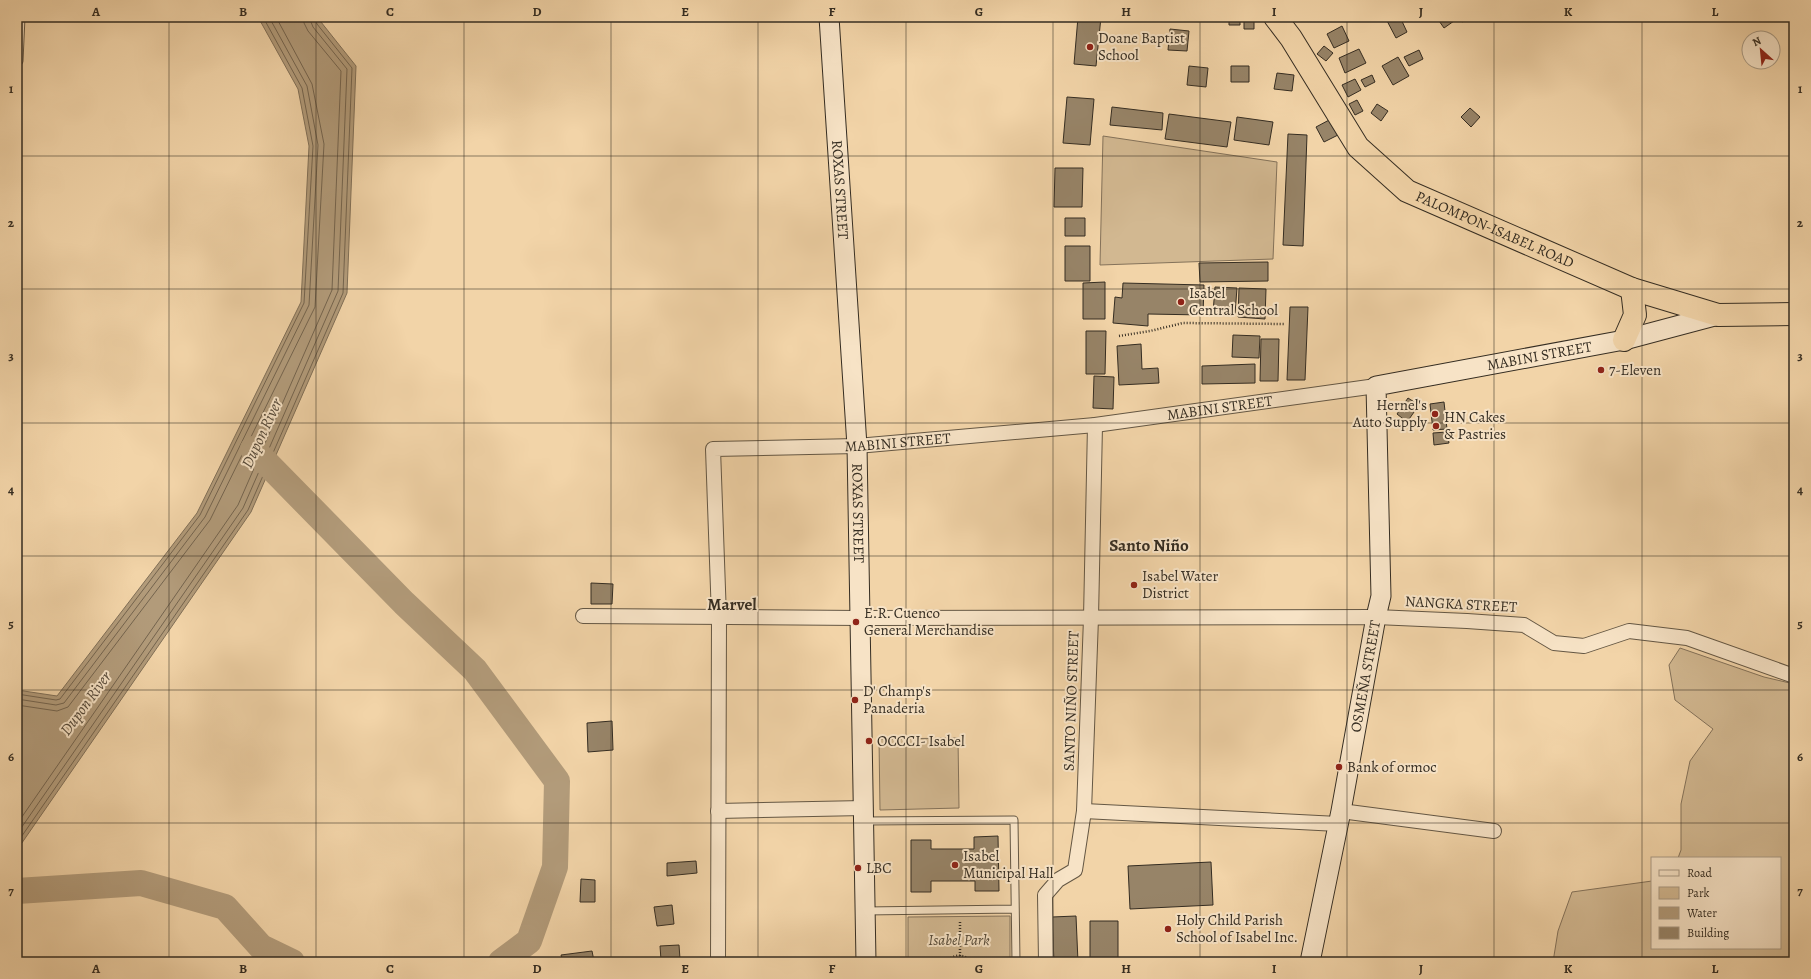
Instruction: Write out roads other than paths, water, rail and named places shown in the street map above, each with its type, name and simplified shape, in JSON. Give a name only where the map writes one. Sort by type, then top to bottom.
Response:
[{"type":"highway","name":"PALOMPON-ISABEL ROAD","points":[[1275,17],[1291,38],[1358,148],[1407,191],[1632,289],[1718,315],[1794,314]]},
{"type":"highway","points":[[1624,340],[1635,315],[1632,289]]},
{"type":"street","name":"ROXAS STREET","points":[[829,17],[857,446],[866,962]]},
{"type":"street","name":"MABINI STREET","points":[[719,617],[713,449],[857,446],[1094,425],[1376,386],[1624,340],[1718,315]]},
{"type":"street","name":"OSMEÑA STREET","points":[[1310,962],[1381,596],[1376,386]]},
{"type":"street","name":"SANTO NIÑO STREET","points":[[1046,962],[1045,896],[1058,880],[1076,870],[1084,811],[1091,618],[1094,425]]},
{"type":"street","name":"NANGKA STREET","points":[[583,616],[860,618],[1376,617],[1524,625],[1554,643],[1584,646],[1630,631],[1687,638],[1794,676]]},
{"type":"street","points":[[718,962],[719,617]]},
{"type":"street","points":[[718,811],[864,815]]},
{"type":"street","points":[[1084,811],[1339,817],[1494,831]]},
{"type":"lane","points":[[17,63],[21,17]]},
{"type":"lane","points":[[864,815],[1014,820],[1016,962]]},
{"type":"lane","points":[[865,911],[1015,909]]},
{"type":"water","name":"Dupon River","points":[[258,17],[317,17],[356,66],[347,293],[251,512],[17,850],[17,690],[57,696],[197,513],[301,302],[309,146],[298,89]]},
{"type":"waterway","name":"Dupon River","points":[[253,449],[404,603],[475,670],[557,781],[555,867],[529,941],[501,962]]},
{"type":"waterway","points":[[17,891],[141,883],[225,907],[261,947],[292,962]]},
{"type":"place","name":"Doane Baptist School","points":[[1090,47]]},
{"type":"place","name":"Isabel Central School","points":[[1181,302]]},
{"type":"place","name":"7-Eleven","points":[[1601,370]]},
{"type":"place","name":"Hernel's Auto Supply","points":[[1435,414]]},
{"type":"place","name":"HN Cakes & Pastries","points":[[1436,426]]},
{"type":"place","name":"Isabel Water District","points":[[1134,585]]},
{"type":"place","name":"E.R. Cuenco General Merchandise","points":[[856,622]]},
{"type":"place","name":"D' Champ's Panaderia","points":[[855,700]]},
{"type":"place","name":"OCCCI- Isabel","points":[[869,741]]},
{"type":"place","name":"Bank of ormoc","points":[[1339,767]]},
{"type":"place","name":"Isabel Municipal Hall","points":[[955,865]]},
{"type":"place","name":"LBC","points":[[858,868]]},
{"type":"place","name":"Holy Child Parish School of Isabel Inc.","points":[[1168,929]]},
{"type":"district","name":"Santo Niño","points":[[1149,545]]},
{"type":"district","name":"Marvel","points":[[732,604]]},
{"type":"park label","name":"Isabel Park","points":[[959,940]]}]
